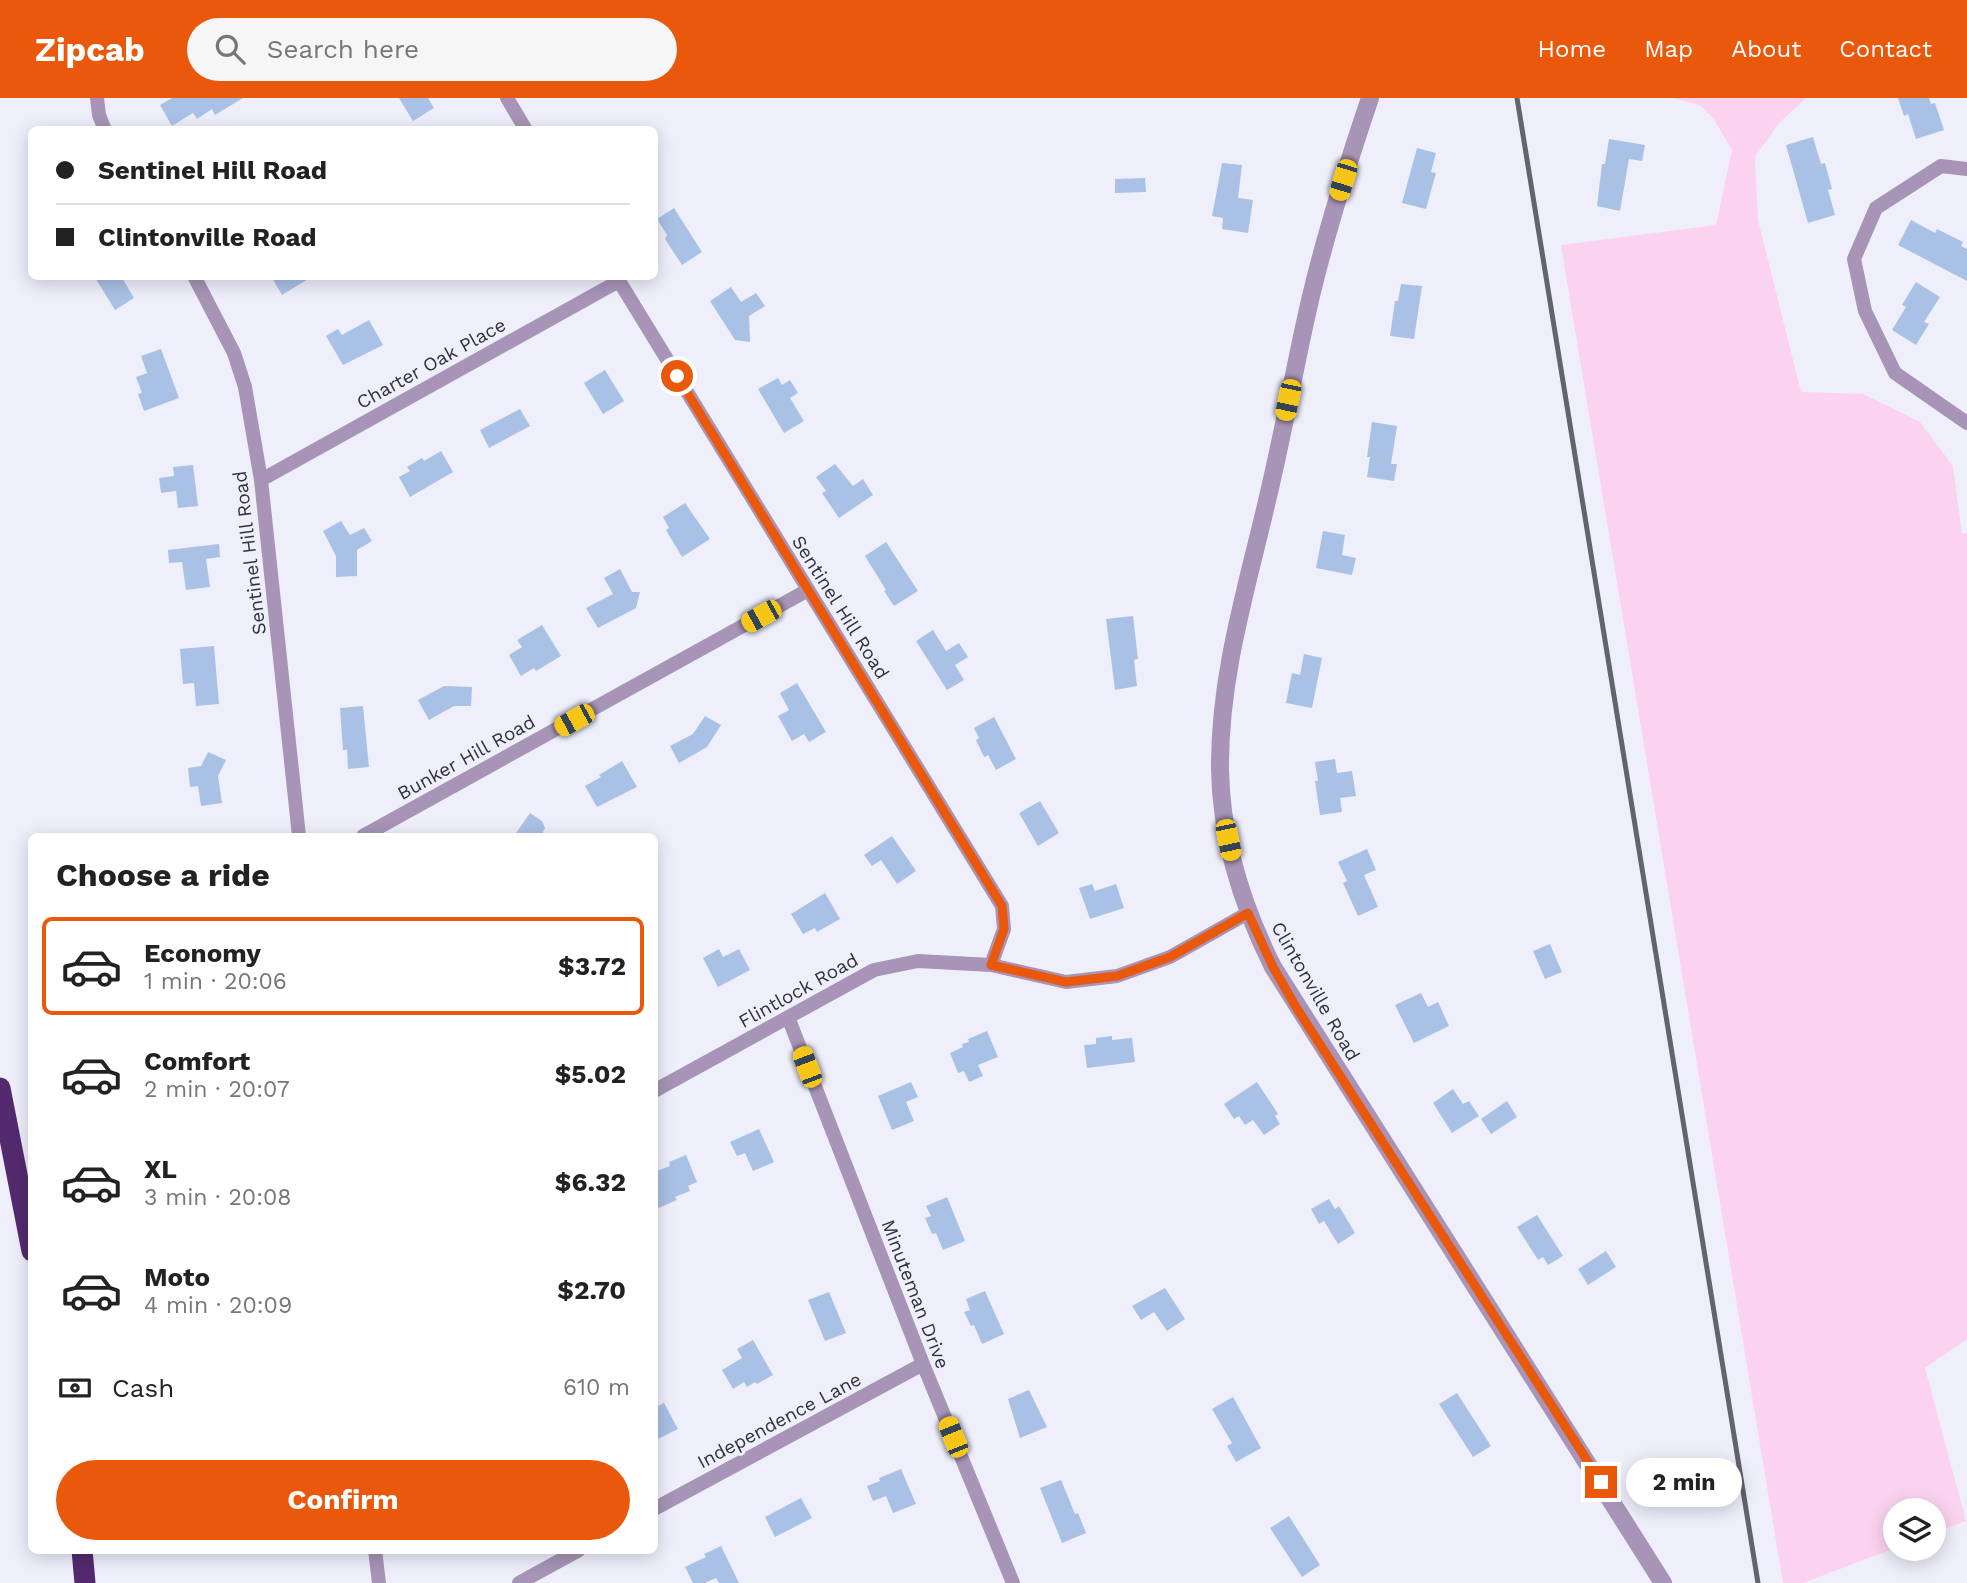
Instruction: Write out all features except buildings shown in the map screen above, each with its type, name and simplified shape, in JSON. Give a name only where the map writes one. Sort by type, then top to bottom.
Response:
[{"type":"highway","points":[[0,1088],[28,1231]]},
{"type":"highway","points":[[82,1554],[85,1583]]},
{"type":"street","points":[[97,98],[103,126]]},
{"type":"street","points":[[507,98],[524,126]]},
{"type":"street","name":"Clintonville Road","points":[[1370,98],[1329,224],[1311,294],[1226,681],[1221,745],[1223,809],[1232,859],[1248,913],[1273,967],[1296,1007],[1663,1583]]},
{"type":"street","points":[[1967,169],[1941,166],[1876,208],[1854,260],[1865,311],[1895,373],[1967,423]]},
{"type":"street","name":"Sentinel Hill Road","points":[[196,280],[234,353],[245,387],[261,480],[299,833]]},
{"type":"street","name":"Charter Oak Place","points":[[261,480],[616,280]]},
{"type":"street","name":"Sentinel Hill Road","points":[[619,280],[1002,906],[1004,929],[991,965]]},
{"type":"street","name":"Bunker Hill Road","points":[[368,833],[808,590]]},
{"type":"street","name":"Flintlock Road","points":[[658,1089],[874,970],[918,961],[991,965],[1066,982],[1117,976],[1170,957],[1248,913]]},
{"type":"street","name":"Minuteman Drive","points":[[788,1017],[923,1364],[1013,1583]]},
{"type":"street","name":"Independence Lane","points":[[658,1507],[923,1364]]},
{"type":"street","points":[[375,1554],[379,1583]]},
{"type":"street","points":[[519,1583],[572,1554]]},
{"type":"shaded area","points":[[1673,98],[1806,98],[1779,123],[1755,157],[1758,220],[1801,392],[1863,394],[1920,422],[1953,466],[1962,534],[1967,533],[1967,1339],[1925,1368],[1966,1521],[1946,1528],[1946,1498],[1883,1498],[1883,1553],[1803,1583],[1783,1583],[1561,245],[1716,225],[1732,150],[1713,118],[1700,105]]},
{"type":"railway","points":[[1517,98],[1758,1583]]},
{"type":"route","points":[[677,376],[1002,906],[1004,929],[991,965],[1066,982],[1117,976],[1170,957],[1248,913],[1259,940],[1296,1007],[1601,1482]]}]
